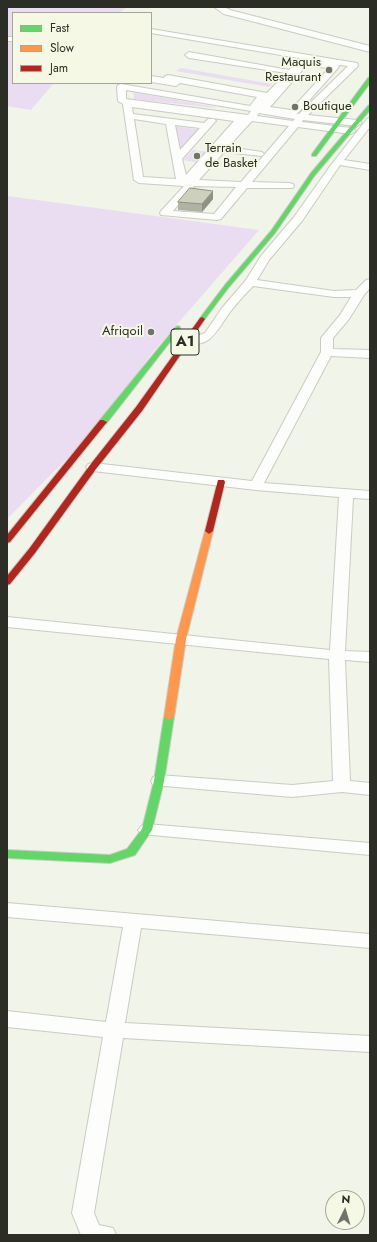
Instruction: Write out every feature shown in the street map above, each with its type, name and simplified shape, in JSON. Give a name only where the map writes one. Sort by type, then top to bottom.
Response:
[{"type":"main road","points":[[309,161],[370,79]]},
{"type":"main road","name":"A1","points":[[7,582],[139,409],[186,340],[227,286],[273,232],[313,174],[370,107]]},
{"type":"main road","points":[[281,196],[292,183]]},
{"type":"main road","name":"A1","points":[[7,540],[184,320]]},
{"type":"main road","points":[[7,854],[110,859],[131,852],[146,830],[159,781],[182,640],[221,482]]},
{"type":"street","points":[[218,7],[227,12],[370,48]]},
{"type":"street","points":[[152,31],[354,65],[240,182]]},
{"type":"street","points":[[121,85],[251,108],[296,59],[160,37]]},
{"type":"street","points":[[189,55],[240,65],[285,71]]},
{"type":"street","points":[[240,182],[203,176],[254,121],[283,125],[260,152],[217,217],[165,213],[188,184],[301,62]]},
{"type":"street","points":[[304,63],[335,66],[293,113],[264,109],[292,86],[304,63]]},
{"type":"street","points":[[168,78],[262,97]]},
{"type":"street","points":[[152,79],[262,97]]},
{"type":"street","points":[[121,85],[257,110],[299,120]]},
{"type":"street","points":[[121,85],[134,182],[188,184],[240,182],[292,183]]},
{"type":"street","points":[[292,86],[315,89]]},
{"type":"street","points":[[183,96],[196,87]]},
{"type":"street","points":[[131,90],[232,109],[233,110],[230,112],[133,100],[131,90]]},
{"type":"street","points":[[122,101],[250,117],[299,120],[354,127]]},
{"type":"street","points":[[188,184],[172,211],[209,215],[230,190],[199,189],[188,184],[139,180],[132,117],[127,104],[241,119],[185,182],[188,184]]},
{"type":"street","points":[[177,159],[215,116]]},
{"type":"street","points":[[132,117],[137,121],[205,127]]},
{"type":"street","points":[[132,117],[205,127]]},
{"type":"street","points":[[186,340],[199,340],[209,335],[226,310],[250,282],[265,258],[298,219],[338,162],[370,121]]},
{"type":"street","points":[[170,125],[177,159],[188,184]]},
{"type":"street","points":[[186,148],[212,152]]},
{"type":"street","points":[[229,148],[260,152]]},
{"type":"street","points":[[338,162],[370,167]]},
{"type":"street","points":[[250,282],[334,294],[359,294]]},
{"type":"street","points":[[256,486],[327,352],[327,338],[345,317],[359,294],[370,282]]},
{"type":"street","points":[[327,352],[370,354]]},
{"type":"street","points":[[93,468],[256,486],[370,495]]},
{"type":"street","points":[[342,786],[337,655],[346,493]]},
{"type":"street","points":[[7,622],[370,657]]},
{"type":"street","points":[[159,781],[292,791],[342,786],[370,789]]},
{"type":"street","points":[[146,830],[370,848]]},
{"type":"street","points":[[7,910],[370,941]]},
{"type":"street","points":[[106,1235],[92,1234],[83,1212],[134,920]]},
{"type":"street","points":[[7,1019],[114,1030],[370,1044]]},
{"type":"shaded area","points":[[7,7],[126,8],[120,12],[12,12],[12,84],[53,84],[31,110],[7,106]]},
{"type":"shaded area","points":[[181,68],[272,84],[269,87],[176,71]]},
{"type":"shaded area","points":[[133,92],[215,107],[216,108],[134,99]]},
{"type":"shaded area","points":[[173,126],[202,130],[181,152]]},
{"type":"shaded area","name":"Terrain de Basket","points":[[193,150],[210,152],[201,163],[183,160]]},
{"type":"shaded area","points":[[7,196],[259,230],[153,352],[91,434],[7,519]]},
{"type":"building","points":[[190,188],[213,191],[202,204],[178,202]]},
{"type":"traffic: fast","points":[[314,155],[370,79]]},
{"type":"traffic: fast","points":[[202,319],[227,286],[273,232],[313,174],[370,107]]},
{"type":"traffic: fast","points":[[103,422],[178,328]]},
{"type":"traffic: fast","points":[[7,854],[110,859],[131,852],[147,830],[159,781],[169,717]]},
{"type":"traffic: slow","points":[[169,717],[181,639],[209,531]]},
{"type":"traffic: jam","points":[[7,582],[32,551],[93,467],[139,409],[202,319]]},
{"type":"traffic: jam","points":[[7,540],[103,422]]},
{"type":"traffic: jam","points":[[209,531],[221,482]]},
{"type":"place","name":"Maquis Restaurant","points":[[329,70]]},
{"type":"place","name":"Boutique","points":[[295,107]]},
{"type":"place","name":"Terrain de Basket","points":[[197,156]]},
{"type":"place","name":"Afriqoil","points":[[151,332]]}]
